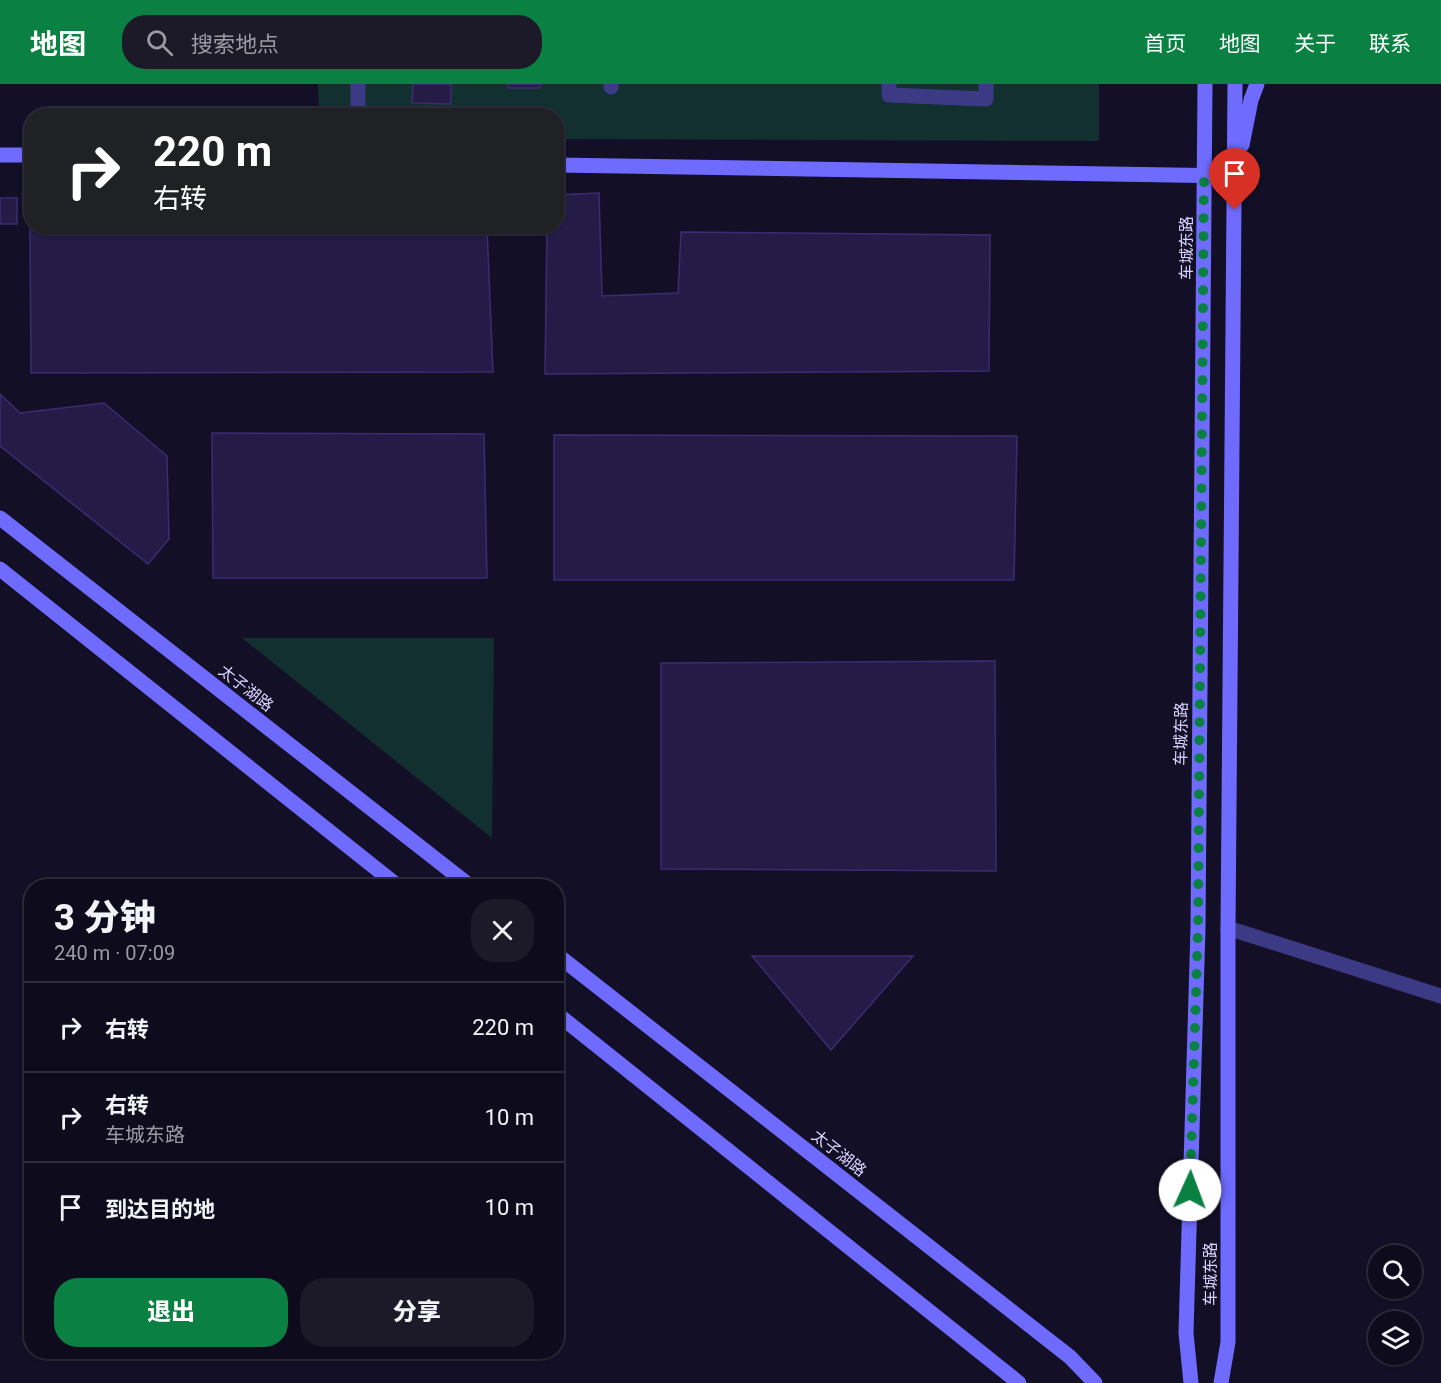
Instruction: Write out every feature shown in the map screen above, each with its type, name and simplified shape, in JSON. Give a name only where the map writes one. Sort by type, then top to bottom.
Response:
[{"type":"main road","name":"车城东路","points":[[1191,1383],[1186,1333],[1198,928],[1205,84]]},
{"type":"main road","name":"车城东路","points":[[1221,1383],[1228,1342],[1228,928],[1235,84]]},
{"type":"main road","points":[[564,165],[1235,176],[1251,100],[1257,84]]},
{"type":"main road","points":[[0,155],[24,155]]},
{"type":"main road","name":"太子湖路","points":[[0,518],[461,879]]},
{"type":"main road","points":[[0,569],[389,879]]},
{"type":"main road","name":"太子湖路","points":[[564,960],[1070,1357],[1095,1383]]},
{"type":"main road","points":[[564,1019],[1019,1383]]},
{"type":"lane","points":[[358,84],[358,108]]},
{"type":"lane","points":[[889,84],[889,95],[986,99],[986,84]]},
{"type":"lane","points":[[1228,928],[1441,996]]},
{"type":"green space","points":[[318,84],[1099,84],[1099,141],[564,139],[564,108],[319,108]]},
{"type":"green space","points":[[242,638],[494,638],[492,838]]},
{"type":"building","points":[[413,84],[451,84],[451,104],[412,103]]},
{"type":"building","points":[[508,84],[540,84],[540,88],[508,88]]},
{"type":"building","points":[[599,193],[602,296],[678,293],[681,232],[990,235],[989,371],[545,374],[547,234],[564,234],[564,195]]},
{"type":"building","points":[[0,198],[17,198],[17,224],[0,224]]},
{"type":"building","points":[[30,234],[487,234],[493,372],[31,373]]},
{"type":"building","points":[[0,394],[20,413],[104,403],[167,456],[169,539],[148,564],[0,446]]},
{"type":"building","points":[[212,433],[484,434],[487,578],[213,578]]},
{"type":"building","points":[[554,435],[1017,436],[1014,580],[554,580]]},
{"type":"building","points":[[995,661],[996,871],[661,869],[661,663]]},
{"type":"building","points":[[752,956],[913,956],[831,1050]]},
{"type":"route","points":[[1190,1190],[1198,928],[1204,176],[1235,176],[1235,210]]}]
